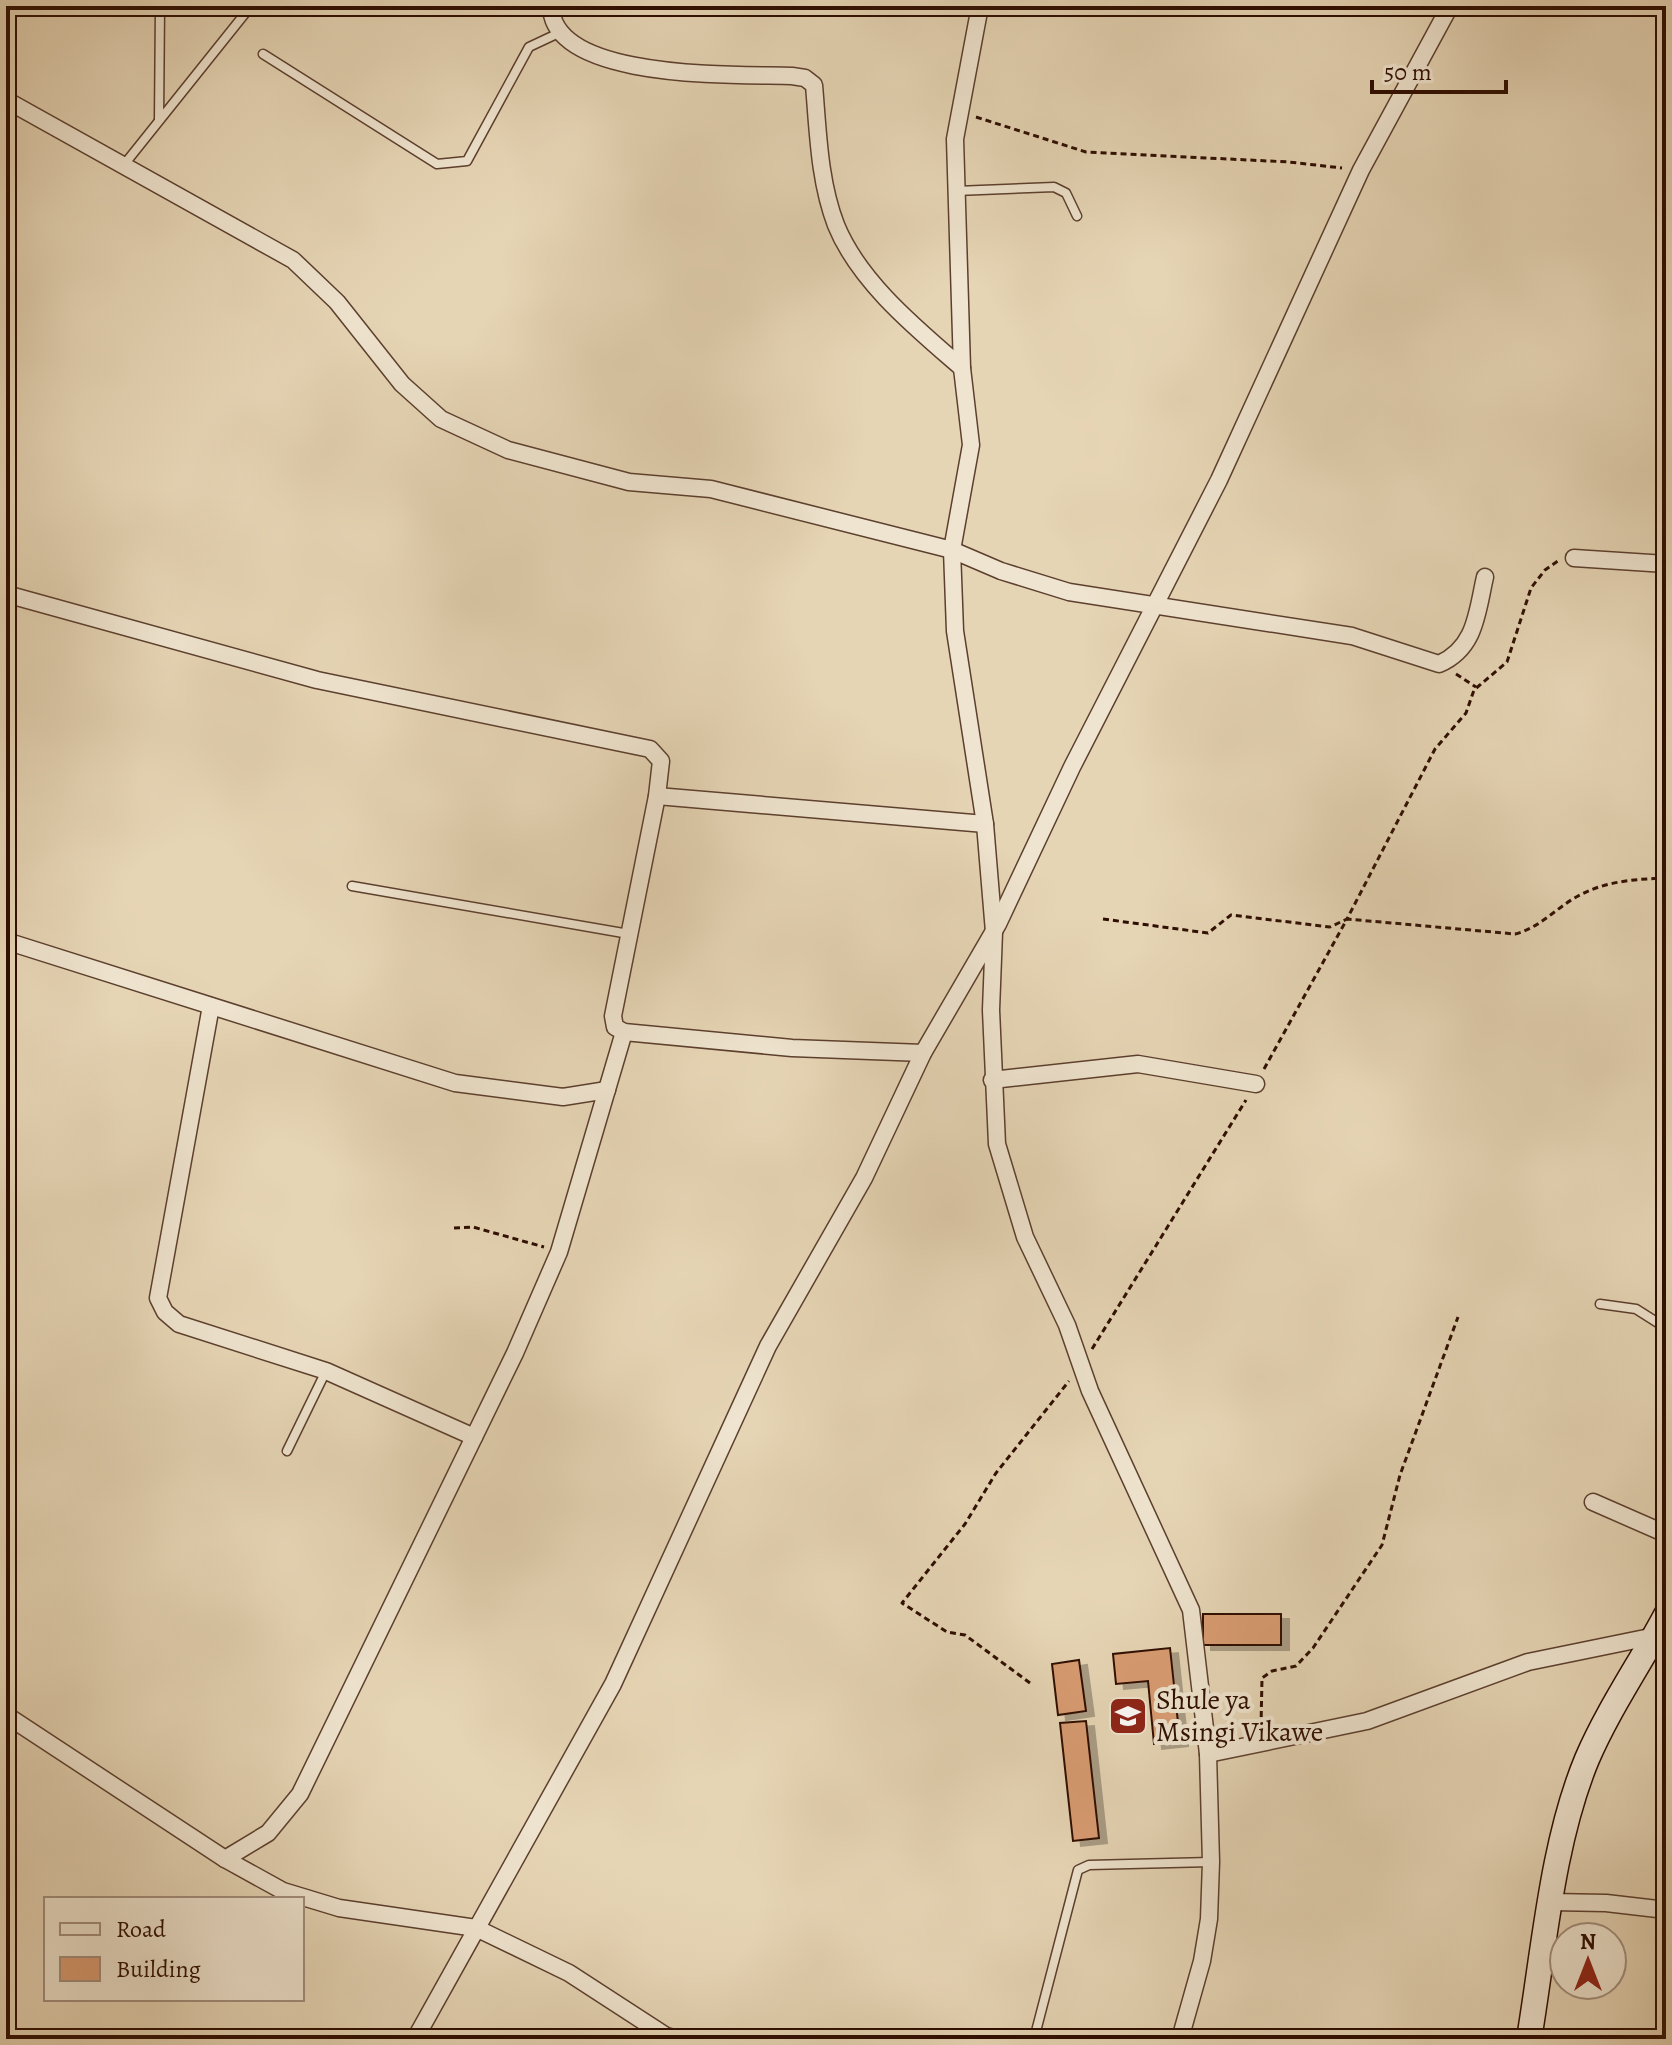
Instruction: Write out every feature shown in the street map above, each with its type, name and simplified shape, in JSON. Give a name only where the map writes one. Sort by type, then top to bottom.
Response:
[{"type":"street","points":[[551,6],[561,32],[599,57],[639,69],[792,76],[805,78],[814,85],[822,174],[837,227],[872,281],[907,321],[962,368]]},
{"type":"street","points":[[980,6],[958,110],[955,191],[962,368],[971,445],[952,550],[957,650],[985,824],[994,932],[992,1080],[997,1144],[1025,1237],[1067,1325],[1081,1366],[1191,1610],[1208,1754],[1211,1862],[1209,1919],[1202,1961],[1180,2039]]},
{"type":"street","points":[[415,2039],[613,1684],[768,1346],[864,1178],[923,1053],[994,932],[1072,767],[1219,480],[1361,170],[1450,6]]},
{"type":"street","points":[[6,100],[293,260],[337,302],[402,384],[441,419],[508,450],[629,482],[711,489],[952,550],[1001,571],[1069,592],[1352,636],[1439,664],[1461,651],[1472,635],[1485,577]]},
{"type":"street","points":[[1574,558],[1666,564]]},
{"type":"street","points":[[6,594],[317,680],[650,749],[661,761],[657,796],[613,1016],[615,1027],[624,1032],[792,1048],[923,1053]]},
{"type":"street","points":[[657,796],[985,824]]},
{"type":"street","points":[[6,941],[74,959],[455,1083],[563,1097],[607,1090]]},
{"type":"street","points":[[211,1006],[158,1298],[165,1312],[179,1324],[326,1371],[474,1437]]},
{"type":"street","points":[[225,1859],[268,1833],[300,1794],[474,1437],[559,1252],[624,1032]]},
{"type":"street","points":[[992,1080],[1138,1064],[1256,1084]]},
{"type":"street","points":[[1593,1502],[1666,1534]]},
{"type":"street","points":[[1208,1754],[1367,1721],[1528,1662],[1660,1625]]},
{"type":"street","points":[[1529,2039],[1551,1902],[1586,1762],[1619,1692],[1660,1625]]},
{"type":"street","points":[[6,1715],[225,1859],[283,1891],[303,1897]]},
{"type":"street","points":[[304,1897],[339,1908],[476,1928],[569,1973],[666,2036],[677,2039]]},
{"type":"street","points":[[1551,1902],[1606,1903],[1666,1910]]},
{"type":"lane","points":[[159,121],[160,6]]},
{"type":"lane","points":[[123,166],[251,6]]},
{"type":"lane","points":[[263,54],[437,164],[449,165],[467,161],[529,47],[561,32]]},
{"type":"lane","points":[[955,191],[1054,187],[1066,193],[1077,216]]},
{"type":"lane","points":[[352,886],[629,934]]},
{"type":"lane","points":[[1600,1304],[1636,1309],[1666,1328]]},
{"type":"lane","points":[[287,1451],[326,1371]]},
{"type":"lane","points":[[1034,2039],[1078,1870],[1089,1865],[1211,1862]]},
{"type":"path","points":[[958,110],[1086,152],[1289,162],[1361,170]]},
{"type":"path","points":[[1030,1683],[965,1635],[947,1632],[902,1603],[965,1524],[996,1473],[1081,1366],[1256,1084],[1347,919],[1435,749],[1466,713],[1476,687],[1507,662],[1531,588],[1553,563],[1574,558]]},
{"type":"path","points":[[1439,664],[1476,687]]},
{"type":"path","points":[[1103,919],[1208,933],[1231,915],[1330,927],[1347,919],[1515,934],[1593,889],[1633,880],[1666,878]]},
{"type":"path","points":[[454,1228],[473,1227],[500,1233],[559,1252]]},
{"type":"path","points":[[1263,1741],[1259,1705],[1262,1678],[1272,1671],[1296,1666],[1313,1648],[1382,1545],[1400,1475],[1458,1317]]},
{"type":"building","points":[[1203,1614],[1281,1614],[1281,1645],[1203,1645]]},
{"type":"building","points":[[1170,1648],[1180,1741],[1154,1744],[1148,1681],[1116,1684],[1113,1654]]},
{"type":"building","points":[[1079,1660],[1086,1711],[1058,1715],[1052,1664]]},
{"type":"building","points":[[1086,1721],[1099,1838],[1073,1841],[1060,1723]]},
{"type":"place","name":"Shule ya Msingi Vikawe","points":[[1128,1716]]}]
